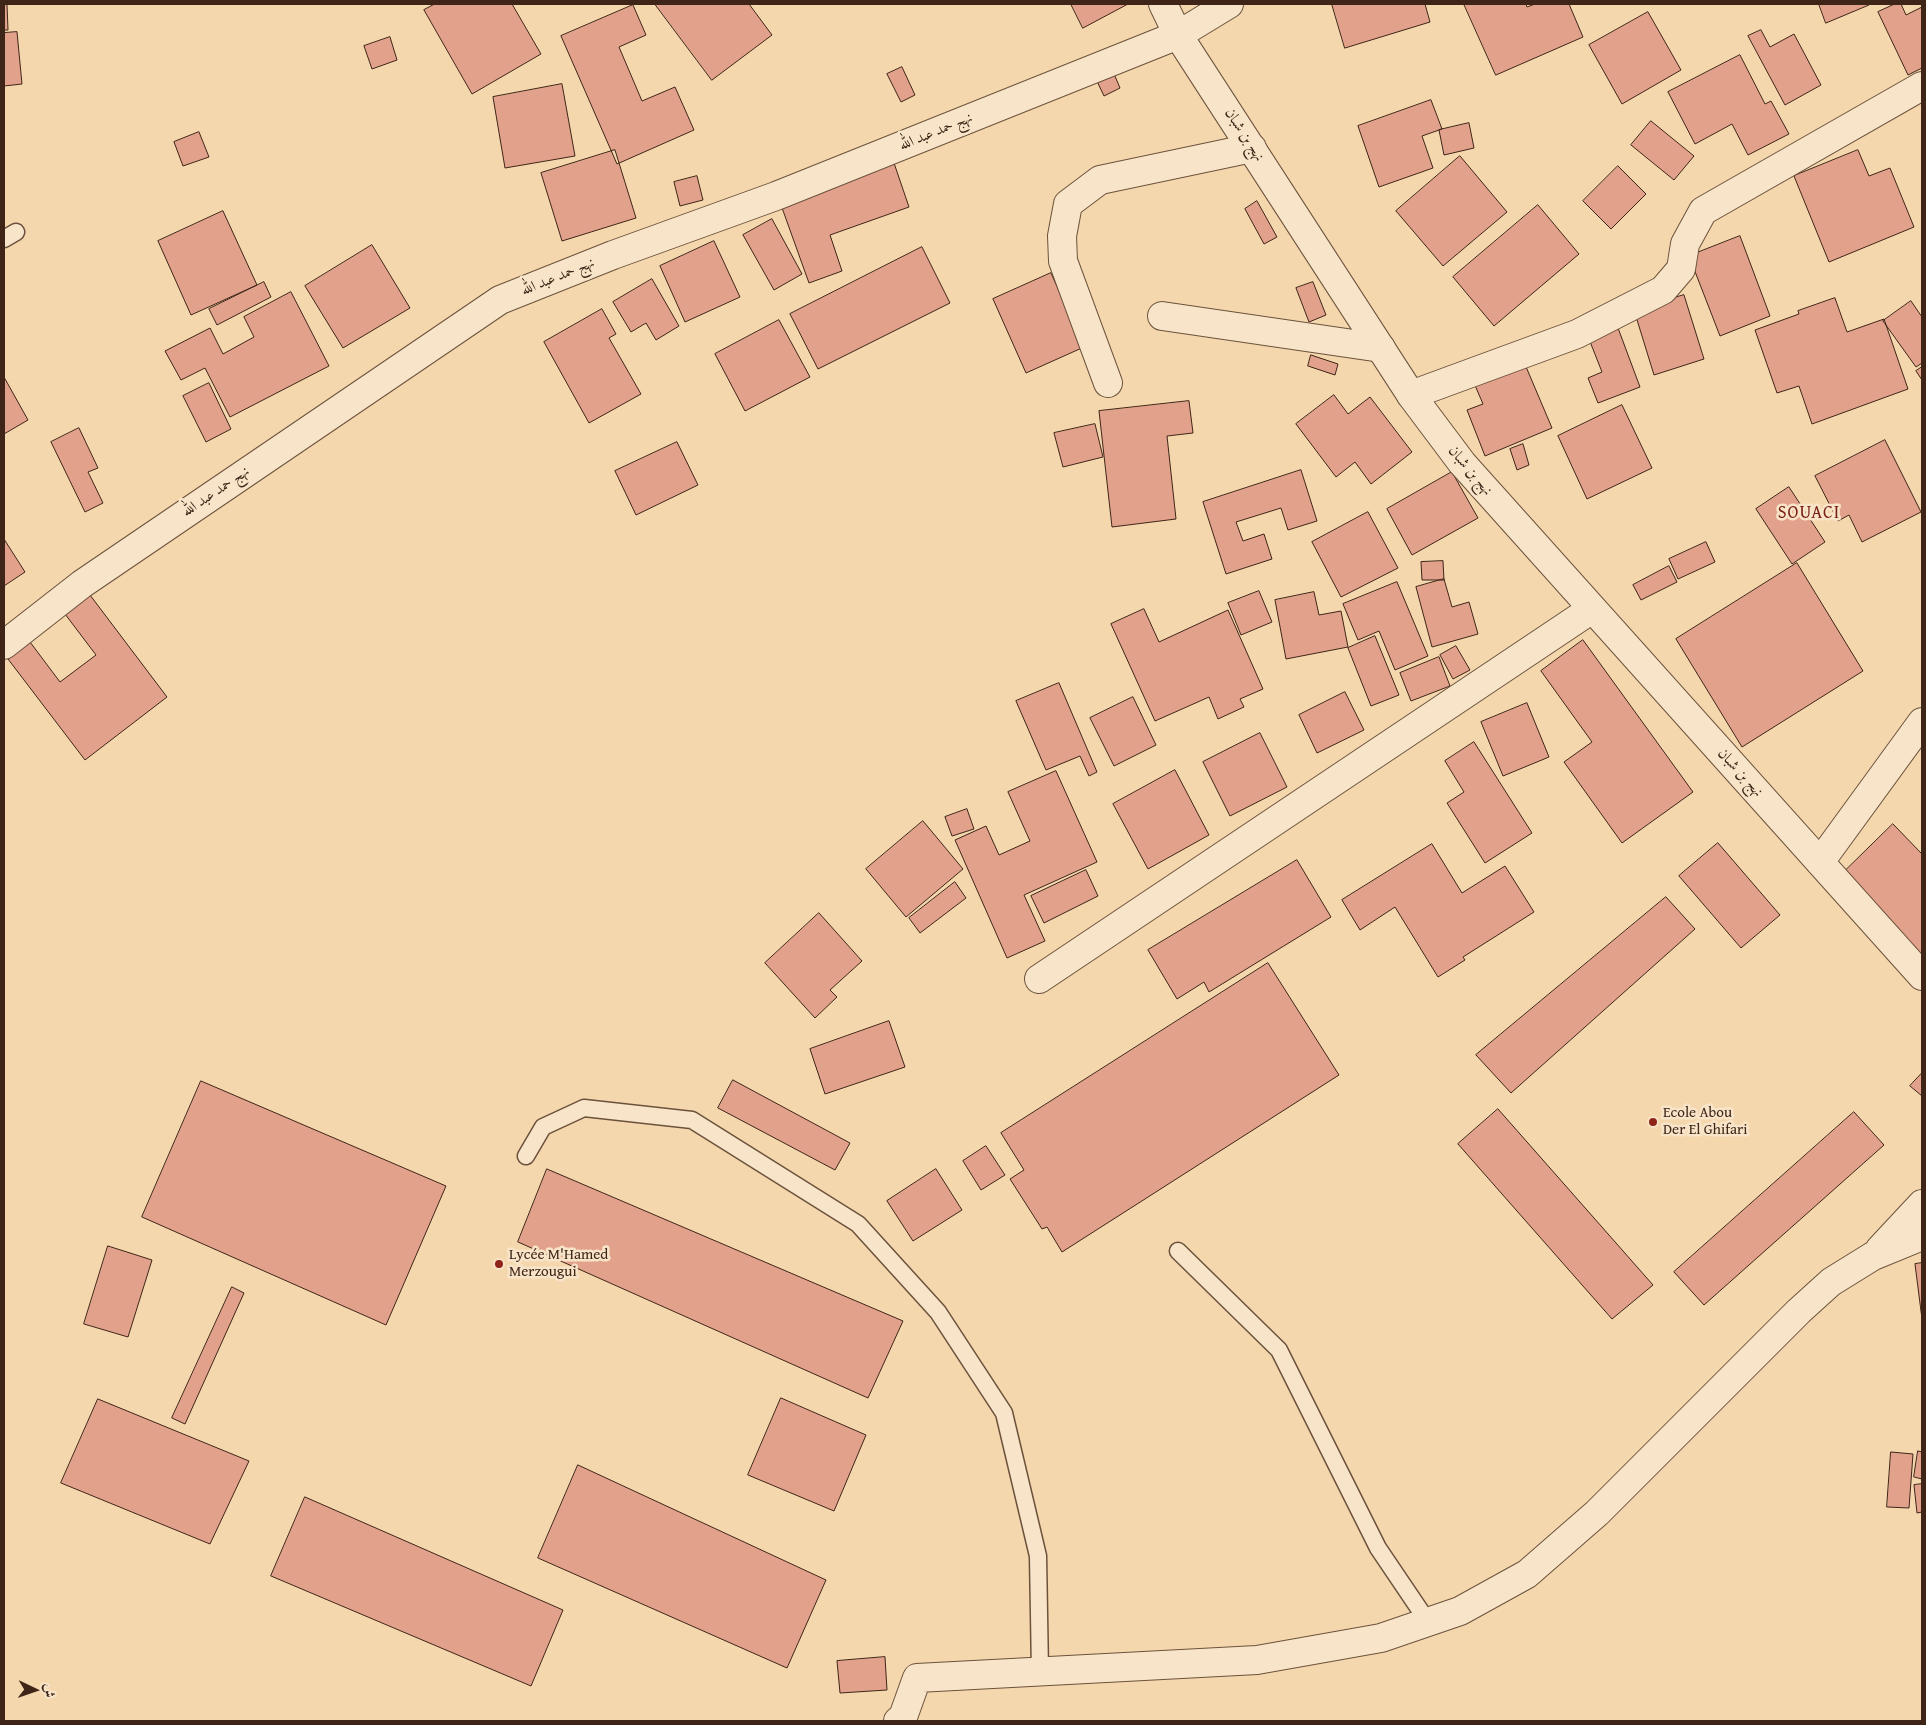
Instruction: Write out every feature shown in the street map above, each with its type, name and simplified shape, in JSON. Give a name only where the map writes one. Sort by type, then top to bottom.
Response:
[{"type":"street","name":"نهج بن شبان","points":[[1163,4],[1178,35],[1411,395],[1462,464],[1922,976]]},
{"type":"street","name":"نهج حمد عبد الله","points":[[4,645],[82,584],[500,300],[622,252],[776,196],[1178,35],[1229,4]]},
{"type":"street","points":[[1411,395],[1578,334],[1663,290],[1682,269],[1685,244],[1704,211],[1922,86]]},
{"type":"street","points":[[1108,383],[1064,261],[1062,236],[1068,204],[1100,180],[1252,148]]},
{"type":"street","points":[[1162,316],[1381,348]]},
{"type":"street","points":[[1039,979],[1592,609]]},
{"type":"street","points":[[1820,862],[1922,722]]},
{"type":"street","points":[[1873,1256],[1922,1204]]},
{"type":"street","points":[[898,1721],[903,1717],[917,1678],[1257,1660],[1381,1638],[1460,1611],[1527,1574],[1597,1513],[1799,1311],[1831,1282],[1873,1256],[1922,1236]]},
{"type":"lane","points":[[526,1156],[543,1126],[584,1108],[692,1120],[858,1224],[938,1312],[1004,1412],[1038,1556],[1040,1672]]},
{"type":"lane","points":[[1178,1251],[1279,1350],[1378,1548],[1428,1622]]},
{"type":"building","points":[[4,4],[7,4],[8,30],[4,30]]},
{"type":"building","points":[[435,4],[512,4],[541,54],[472,94],[424,10]]},
{"type":"building","points":[[655,4],[749,4],[772,35],[712,80]]},
{"type":"building","points":[[1071,4],[1128,4],[1083,28]]},
{"type":"building","points":[[1332,4],[1425,4],[1430,22],[1345,48]]},
{"type":"building","points":[[1464,4],[1526,4],[1527,7],[1535,4],[1569,4],[1583,37],[1496,75]]},
{"type":"building","points":[[1819,4],[1869,4],[1869,5],[1826,23]]},
{"type":"building","points":[[1895,4],[1901,4],[1906,15],[1922,7],[1922,68],[1908,75],[1878,12]]},
{"type":"building","points":[[633,5],[646,35],[619,47],[642,101],[675,87],[694,130],[617,164],[561,36]]},
{"type":"building","points":[[1648,12],[1681,70],[1622,104],[1589,45]]},
{"type":"building","points":[[1761,30],[1770,47],[1794,34],[1821,85],[1785,105],[1748,36]]},
{"type":"building","points":[[17,32],[22,84],[4,86],[4,33]]},
{"type":"building","points":[[390,37],[397,60],[372,69],[364,46]]},
{"type":"building","points":[[1740,55],[1765,104],[1771,101],[1789,134],[1748,155],[1732,124],[1695,144],[1668,92]]},
{"type":"building","points":[[902,67],[915,95],[901,102],[887,74]]},
{"type":"building","points":[[1112,69],[1120,88],[1104,96],[1095,77]]},
{"type":"building","points":[[562,84],[575,156],[505,168],[493,97]]},
{"type":"building","points":[[1431,100],[1442,129],[1422,136],[1433,168],[1379,187],[1358,126]]},
{"type":"building","points":[[1651,121],[1694,156],[1674,180],[1631,145]]},
{"type":"building","points":[[1469,123],[1474,148],[1444,155],[1439,130]]},
{"type":"building","points":[[199,132],[209,157],[183,166],[174,142]]},
{"type":"building","points":[[615,150],[636,218],[562,241],[541,173]]},
{"type":"building","points":[[1858,150],[1869,176],[1890,168],[1914,227],[1829,262],[1794,176]]},
{"type":"building","points":[[1460,156],[1507,212],[1443,266],[1396,211]]},
{"type":"building","points":[[894,163],[909,207],[830,235],[842,271],[809,283],[781,205]]},
{"type":"building","points":[[1618,166],[1646,194],[1611,229],[1583,201]]},
{"type":"building","points":[[697,176],[703,200],[680,206],[674,182]]},
{"type":"building","points":[[1257,201],[1277,237],[1264,244],[1245,209]]},
{"type":"building","points":[[1538,205],[1579,254],[1494,326],[1453,277]]},
{"type":"building","points":[[223,211],[257,285],[191,315],[158,241]]},
{"type":"building","points":[[772,219],[802,274],[774,290],[743,235]]},
{"type":"building","points":[[1740,236],[1770,316],[1720,336],[1689,256]]},
{"type":"building","points":[[714,241],[740,297],[685,322],[660,266]]},
{"type":"building","points":[[372,245],[410,308],[343,348],[305,286]]},
{"type":"building","points":[[922,247],[950,303],[818,369],[790,314]]},
{"type":"building","points":[[1051,273],[1084,347],[1026,373],[993,299]]},
{"type":"building","points":[[652,279],[679,326],[656,340],[646,323],[631,332],[613,302]]},
{"type":"building","points":[[264,282],[271,297],[217,325],[209,309]]},
{"type":"building","points":[[1313,282],[1326,315],[1309,322],[1296,288]]},
{"type":"building","points":[[291,292],[329,366],[230,417],[205,368],[181,380],[165,351],[210,328],[223,354],[254,337],[244,317]]},
{"type":"building","points":[[1684,295],[1704,359],[1654,375],[1634,310]]},
{"type":"building","points":[[1835,298],[1847,332],[1884,319],[1908,389],[1812,424],[1799,386],[1777,393],[1755,330],[1799,314],[1798,311]]},
{"type":"building","points":[[1911,301],[1922,317],[1922,363],[1916,367],[1883,321]]},
{"type":"building","points":[[602,309],[616,334],[609,338],[641,394],[589,423],[544,342]]},
{"type":"building","points":[[779,320],[810,377],[745,411],[715,354]]},
{"type":"building","points":[[1618,328],[1640,387],[1598,403],[1588,378],[1602,372],[1589,339]]},
{"type":"building","points":[[1311,355],[1338,364],[1335,375],[1308,366]]},
{"type":"building","points":[[1524,362],[1552,428],[1485,456],[1467,410],[1483,404],[1474,383]]},
{"type":"building","points":[[1922,367],[1922,380],[1916,371]]},
{"type":"building","points":[[4,377],[28,420],[4,434]]},
{"type":"building","points":[[209,383],[231,429],[206,442],[183,396]]},
{"type":"building","points":[[1334,395],[1348,414],[1370,397],[1412,452],[1371,484],[1355,462],[1336,477],[1296,424]]},
{"type":"building","points":[[1189,401],[1193,433],[1167,436],[1176,519],[1112,527],[1099,411]]},
{"type":"building","points":[[1622,405],[1652,468],[1587,499],[1558,436]]},
{"type":"building","points":[[1095,424],[1103,457],[1063,467],[1054,433]]},
{"type":"building","points":[[79,428],[98,468],[88,472],[103,503],[85,512],[51,442]]},
{"type":"building","points":[[1885,440],[1921,512],[1862,542],[1849,515],[1838,521],[1815,476]]},
{"type":"building","points":[[677,442],[698,485],[636,515],[615,471]]},
{"type":"building","points":[[1523,444],[1529,465],[1517,470],[1510,449]]},
{"type":"building","points":[[1301,470],[1317,521],[1288,530],[1281,508],[1236,522],[1243,541],[1264,534],[1272,559],[1226,574],[1203,502]]},
{"type":"building","points":[[1452,472],[1478,518],[1412,555],[1387,509]]},
{"type":"building","points":[[1789,487],[1825,542],[1792,564],[1756,509]]},
{"type":"building","points":[[1368,512],[1398,568],[1341,597],[1312,542]]},
{"type":"building","points":[[4,539],[25,572],[4,586]]},
{"type":"building","points":[[1706,542],[1715,562],[1678,579],[1669,559]]},
{"type":"building","points":[[1443,561],[1444,580],[1422,580],[1421,562]]},
{"type":"building","points":[[1797,563],[1863,671],[1742,747],[1676,639]]},
{"type":"building","points":[[1669,566],[1677,582],[1641,600],[1633,585]]},
{"type":"building","points":[[1444,579],[1452,607],[1469,602],[1478,634],[1432,647],[1416,587]]},
{"type":"building","points":[[1397,582],[1428,656],[1395,670],[1379,631],[1358,640],[1343,604]]},
{"type":"building","points":[[1259,591],[1272,622],[1241,635],[1228,603]]},
{"type":"building","points":[[1314,592],[1319,615],[1341,611],[1348,647],[1286,659],[1275,600]]},
{"type":"building","points":[[90,595],[167,697],[85,760],[8,659],[30,642],[60,682],[96,655],[65,614]]},
{"type":"building","points":[[1144,609],[1159,642],[1228,610],[1263,689],[1240,699],[1244,707],[1218,719],[1209,697],[1155,721],[1111,624]]},
{"type":"building","points":[[1375,636],[1399,695],[1371,706],[1348,648]]},
{"type":"building","points":[[1583,640],[1693,792],[1622,843],[1564,762],[1592,742],[1541,671]]},
{"type":"building","points":[[1456,646],[1470,670],[1453,679],[1440,655]]},
{"type":"building","points":[[1439,657],[1450,686],[1411,701],[1400,673]]},
{"type":"building","points":[[1059,683],[1097,772],[1089,776],[1080,756],[1046,770],[1016,701]]},
{"type":"building","points":[[1345,692],[1364,730],[1317,753],[1299,715]]},
{"type":"building","points":[[1133,697],[1156,745],[1114,766],[1090,718]]},
{"type":"building","points":[[1527,703],[1549,757],[1503,776],[1481,722]]},
{"type":"building","points":[[1260,733],[1287,787],[1230,816],[1203,762]]},
{"type":"building","points":[[1474,742],[1532,833],[1485,863],[1447,803],[1464,792],[1445,761]]},
{"type":"building","points":[[1175,770],[1209,835],[1148,869],[1113,804]]},
{"type":"building","points":[[1056,771],[1097,862],[1024,895],[1045,941],[1007,958],[955,840],[986,826],[999,855],[1030,841],[1008,792]]},
{"type":"building","points":[[967,809],[974,829],[952,836],[945,817]]},
{"type":"building","points":[[923,821],[963,869],[906,917],[866,869]]},
{"type":"building","points":[[1893,824],[1922,854],[1922,958],[1842,874]]},
{"type":"building","points":[[1718,843],[1780,915],[1741,948],[1679,876]]},
{"type":"building","points":[[1432,844],[1462,893],[1505,866],[1534,912],[1463,957],[1465,960],[1438,977],[1395,907],[1360,930],[1342,900]]},
{"type":"building","points":[[1297,860],[1331,917],[1209,992],[1204,982],[1177,999],[1148,950]]},
{"type":"building","points":[[1086,870],[1098,896],[1044,923],[1031,896]]},
{"type":"building","points":[[955,882],[966,898],[920,933],[909,918]]},
{"type":"building","points":[[1666,897],[1695,929],[1511,1093],[1476,1055]]},
{"type":"building","points":[[819,913],[862,961],[830,990],[837,997],[815,1018],[765,963]]},
{"type":"building","points":[[1268,963],[1339,1075],[1062,1252],[1047,1227],[1042,1229],[1010,1179],[1024,1170],[1001,1133]]},
{"type":"building","points":[[889,1021],[905,1067],[825,1094],[810,1049]]},
{"type":"building","points":[[1922,1073],[1922,1096],[1910,1086]]},
{"type":"building","points":[[733,1080],[850,1143],[835,1170],[718,1108]]},
{"type":"building","points":[[201,1081],[446,1186],[386,1325],[142,1217]]},
{"type":"building","points":[[1498,1109],[1653,1285],[1612,1319],[1458,1144]]},
{"type":"building","points":[[1854,1112],[1884,1145],[1704,1305],[1674,1272]]},
{"type":"building","points":[[986,1146],[1005,1175],[981,1190],[963,1161]]},
{"type":"building","points":[[547,1169],[903,1321],[868,1398],[518,1242]]},
{"type":"building","points":[[936,1169],[962,1210],[913,1241],[887,1201]]},
{"type":"building","points":[[108,1246],[152,1260],[128,1337],[84,1324]]},
{"type":"building","points":[[1922,1263],[1922,1319],[1915,1264]]},
{"type":"building","points":[[232,1287],[244,1293],[185,1424],[172,1418]]},
{"type":"building","points":[[781,1398],[866,1435],[834,1511],[748,1475]]},
{"type":"building","points":[[98,1399],[249,1461],[210,1544],[61,1483]]},
{"type":"building","points":[[1918,1451],[1922,1452],[1922,1479],[1914,1477]]},
{"type":"building","points":[[1891,1452],[1913,1454],[1909,1508],[1887,1507]]},
{"type":"building","points":[[578,1465],[826,1580],[787,1668],[538,1558]]},
{"type":"building","points":[[1922,1484],[1922,1512],[1917,1513],[1914,1485]]},
{"type":"building","points":[[305,1497],[563,1610],[531,1686],[271,1576]]},
{"type":"building","points":[[885,1657],[887,1690],[840,1693],[837,1661]]},
{"type":"place","name":"Ecole Abou Der El Ghifari","points":[[1653,1122]]},
{"type":"place","name":"Lycée M'Hamed Merzougui","points":[[499,1264]]},
{"type":"district","name":"SOUACI","points":[[1809,513]]}]
